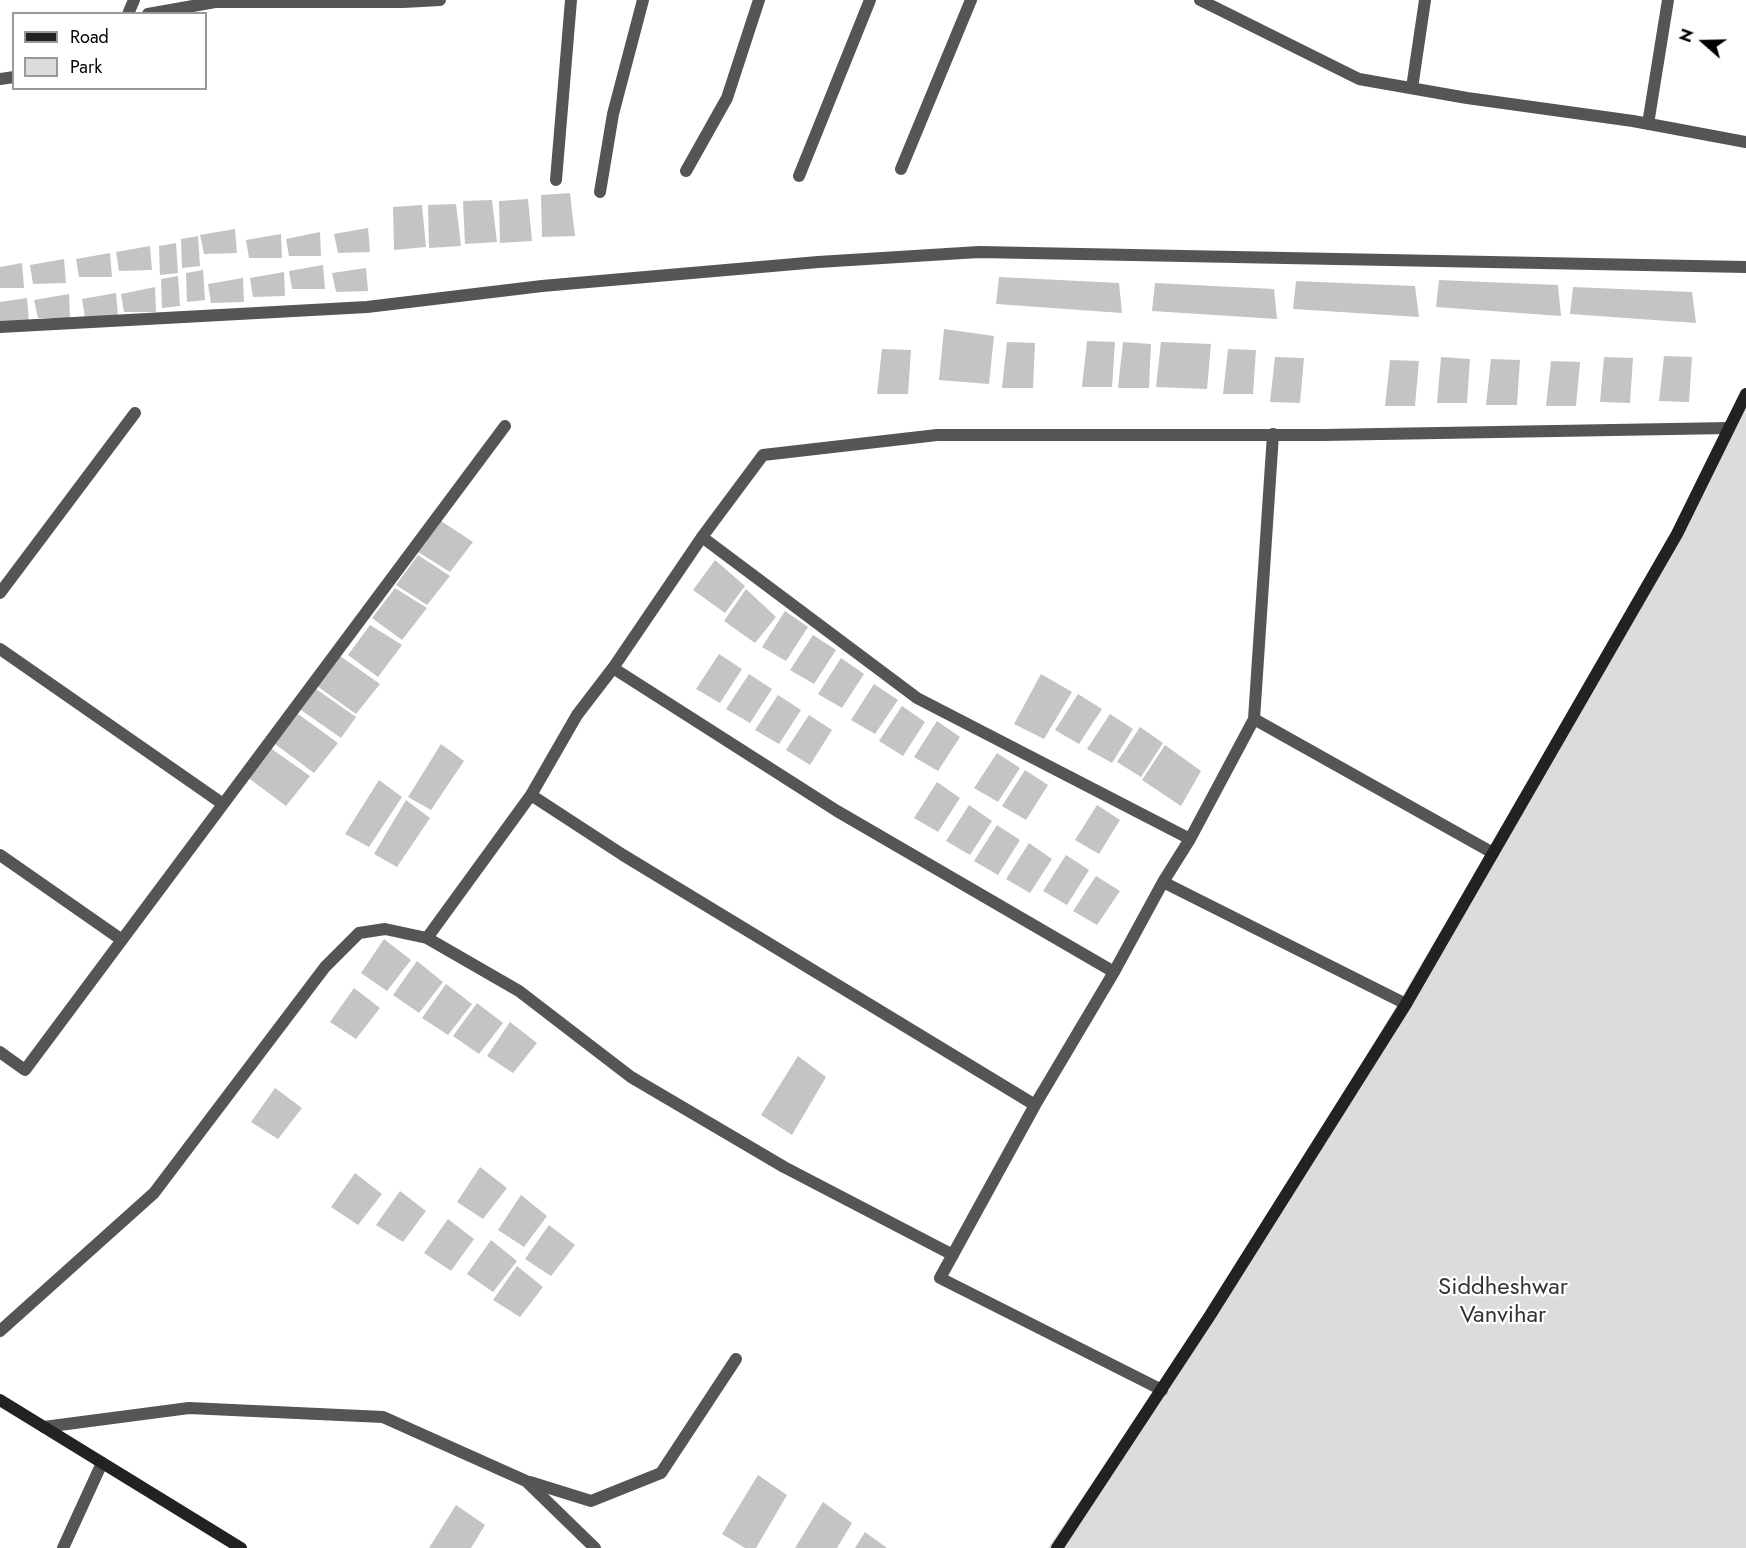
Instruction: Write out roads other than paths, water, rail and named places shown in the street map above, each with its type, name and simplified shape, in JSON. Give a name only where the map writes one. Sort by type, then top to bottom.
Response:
[{"type":"street","points":[[159,12],[215,2],[440,0]]},
{"type":"street","points":[[556,180],[571,0]]},
{"type":"street","points":[[600,192],[613,114],[643,0]]},
{"type":"street","points":[[686,171],[726,98],[759,0]]},
{"type":"street","points":[[799,176],[870,0]]},
{"type":"street","points":[[901,169],[971,0]]},
{"type":"street","points":[[1200,0],[1359,79],[1467,98],[1648,124],[1746,142]]},
{"type":"street","points":[[1412,88],[1425,0]]},
{"type":"street","points":[[1648,124],[1668,0]]},
{"type":"street","points":[[0,327],[366,307],[553,285],[818,262],[979,252],[1746,267]]},
{"type":"street","points":[[1057,1548],[1162,1389],[1406,1005],[1677,534],[1746,394]]},
{"type":"street","points":[[0,593],[135,414]]},
{"type":"street","points":[[0,1052],[25,1070],[505,426]]},
{"type":"street","points":[[427,938],[531,795],[578,716],[702,537],[763,455],[937,435],[1273,434],[1730,428]]},
{"type":"street","points":[[1162,1389],[940,1278],[1035,1105],[1190,839],[1254,719],[1273,434]]},
{"type":"street","points":[[702,537],[917,698],[1190,839]]},
{"type":"street","points":[[0,649],[223,804]]},
{"type":"street","points":[[613,668],[837,811],[1114,972]]},
{"type":"street","points":[[1254,719],[1493,853]]},
{"type":"street","points":[[531,795],[633,861],[1035,1105]]},
{"type":"street","points":[[0,855],[122,940]]},
{"type":"street","points":[[1163,882],[1406,1005]]},
{"type":"street","points":[[0,1331],[154,1193],[325,967],[359,933],[385,929],[427,938],[519,991],[631,1077],[784,1167],[953,1255]]},
{"type":"street","points":[[44,1427],[189,1408],[383,1417],[526,1481],[591,1501],[661,1473],[736,1359]]},
{"type":"street","points":[[0,1400],[241,1548]]},
{"type":"street","points":[[63,1548],[102,1463]]},
{"type":"street","points":[[526,1481],[595,1548]]},
{"type":"park label","name":"Siddheshwar Vanvihar","points":[[1503,1302]]}]
